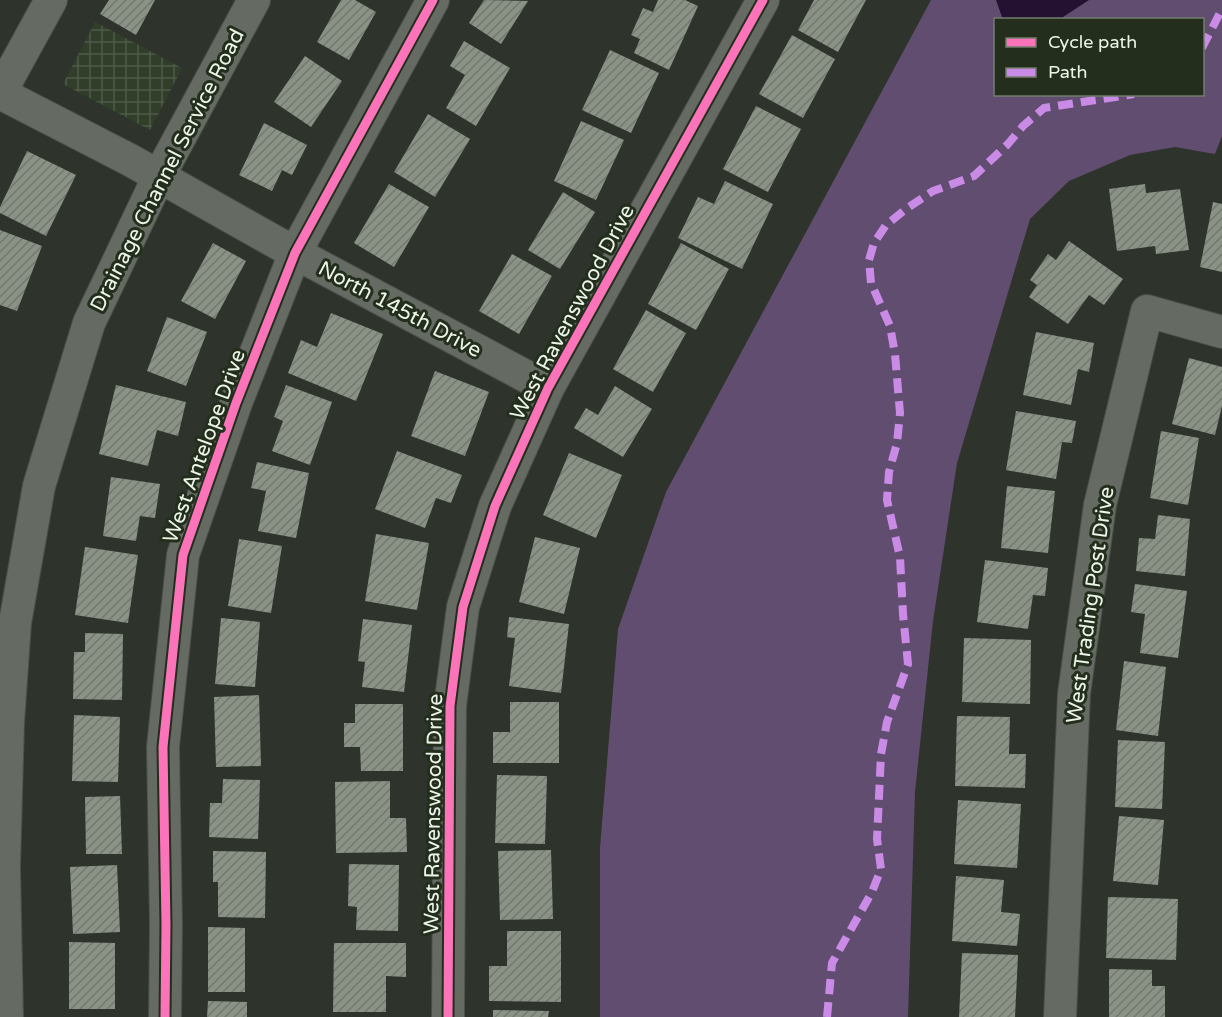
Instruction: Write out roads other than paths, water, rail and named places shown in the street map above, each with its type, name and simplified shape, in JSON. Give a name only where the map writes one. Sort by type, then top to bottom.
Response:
[{"type":"street","points":[[0,93],[51,0]]},
{"type":"street","name":"Drainage Channel Service Road","points":[[7,1017],[4,867],[8,722],[15,623],[39,486],[89,323],[159,176],[254,0]]},
{"type":"street","name":"West Antelope Drive","points":[[165,1017],[163,747],[183,555],[236,403],[295,253],[433,0]]},
{"type":"street","name":"West Ravenswood Drive","points":[[448,1017],[450,706],[463,607],[495,506],[548,388],[763,0]]},
{"type":"street","name":"North 145th Drive","points":[[0,93],[130,160],[295,253],[548,388]]},
{"type":"street","name":"West Trading Post Drive","points":[[1060,1017],[1074,694],[1100,505],[1147,311],[1222,332]]}]
